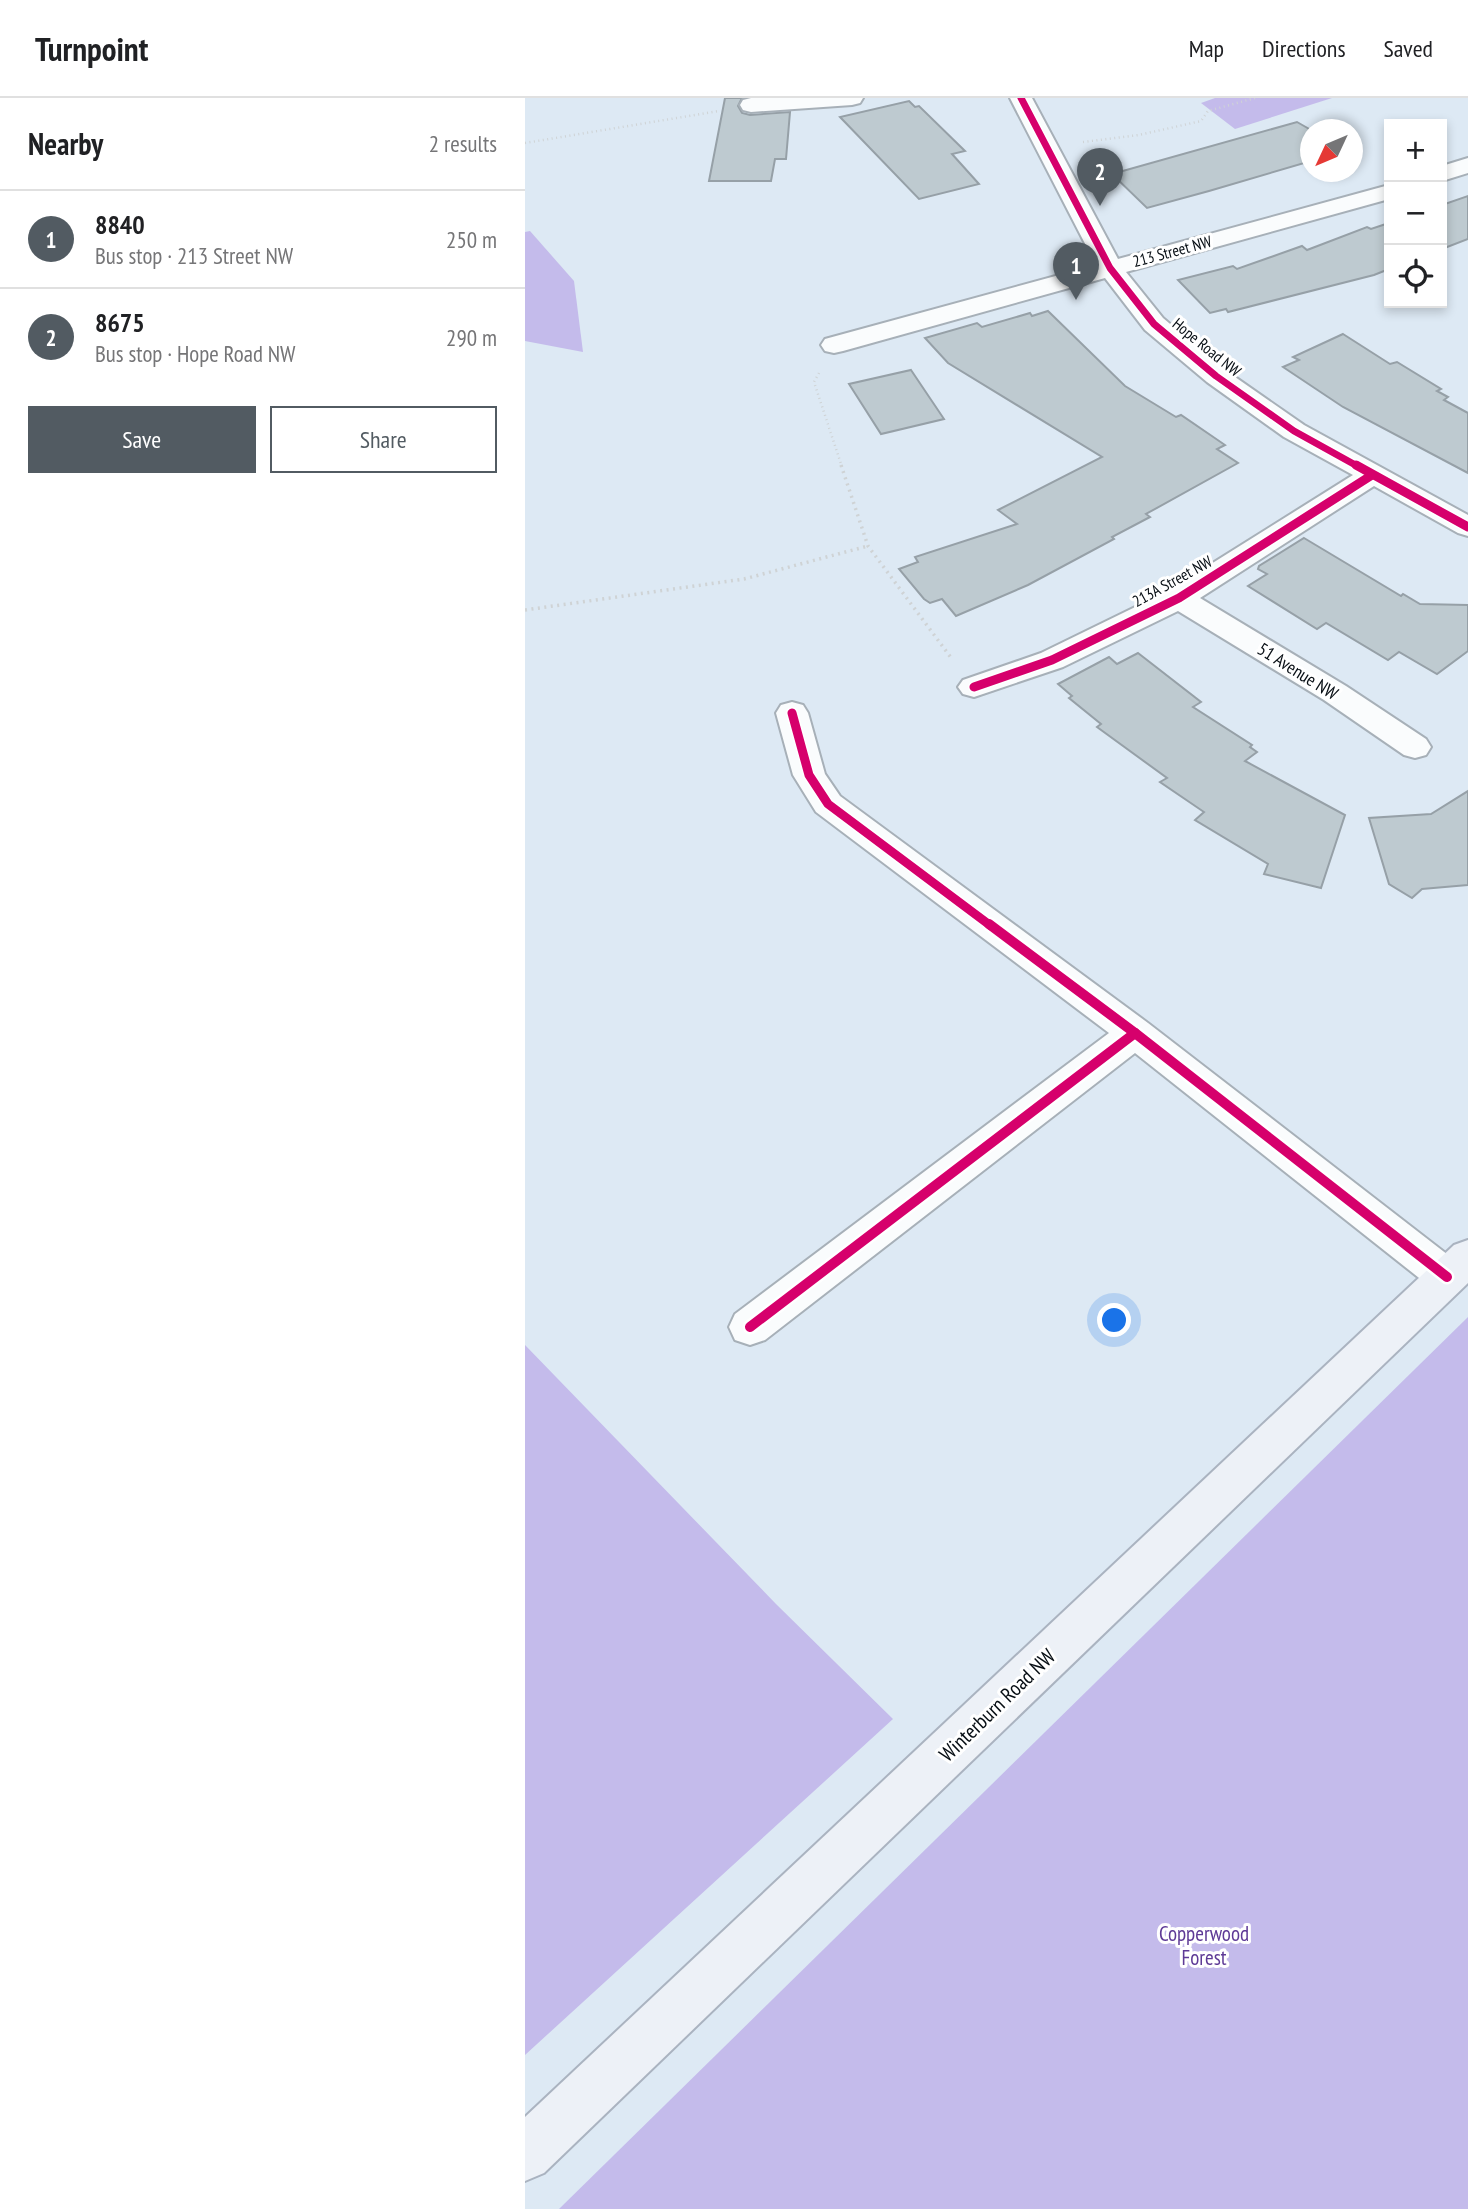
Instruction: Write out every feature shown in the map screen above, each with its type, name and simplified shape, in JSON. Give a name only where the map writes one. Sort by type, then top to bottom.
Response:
[{"type":"main road","name":"Winterburn Road NW","points":[[525,2154],[1457,1267]]},
{"type":"street","points":[[751,105],[852,98]]},
{"type":"street","name":"Hope Road NW","points":[[1021,98],[1110,268],[1154,324],[1216,376],[1294,431],[1468,527]]},
{"type":"street","points":[[1447,172],[1468,164]]},
{"type":"street","name":"213 Street NW","points":[[834,345],[1384,193]]},
{"type":"street","name":"213A Street NW","points":[[974,687],[1052,660],[1179,598],[1372,475]]},
{"type":"street","name":"51 Avenue NW","points":[[1179,598],[1335,693],[1415,747]]},
{"type":"street","points":[[792,713],[809,775],[828,804],[1135,1033],[1457,1267]]},
{"type":"street","points":[[750,1327],[1135,1033]]},
{"type":"path","points":[[1045,147],[1139,135],[1202,121],[1208,111],[1255,98]]},
{"type":"path","points":[[525,143],[751,105]]},
{"type":"path","points":[[834,345],[814,382],[867,546],[974,687]]},
{"type":"path","points":[[525,610],[744,579],[867,546]]},
{"type":"green space","points":[[1215,98],[1332,98],[1235,129],[1201,103]]},
{"type":"green space","points":[[530,231],[574,281],[583,352],[525,341],[525,232]]},
{"type":"green space","name":"Copperwood Forest","points":[[1468,1317],[1468,2209],[559,2209]]},
{"type":"green space","points":[[525,1345],[776,1604],[893,1719],[525,2055]]},
{"type":"building","points":[[725,98],[742,98],[738,106],[742,113],[750,115],[790,112],[786,159],[775,159],[771,181],[709,181]]},
{"type":"building","points":[[909,101],[915,107],[919,106],[965,151],[952,154],[979,184],[919,199],[840,117]]},
{"type":"building","points":[[1297,122],[1300,124],[1300,164],[1147,208],[1112,174]]},
{"type":"building","points":[[1468,196],[1468,239],[1447,247],[1447,245],[1447,203]]},
{"type":"building","points":[[1384,225],[1384,271],[1374,275],[1228,312],[1226,309],[1210,313],[1178,280],[1233,266],[1237,269],[1302,246],[1307,250],[1367,227],[1371,229]]},
{"type":"building","points":[[1048,311],[1125,386],[1176,417],[1181,415],[1225,445],[1217,449],[1238,463],[1146,514],[1150,517],[1112,537],[1114,539],[1028,585],[956,616],[942,599],[930,603],[924,599],[899,569],[918,562],[915,557],[1017,524],[998,510],[1102,457],[948,363],[925,338],[977,323],[982,327],[1030,313],[1032,316]]},
{"type":"building","points":[[1343,334],[1390,364],[1397,362],[1441,389],[1437,391],[1448,397],[1444,400],[1468,413],[1468,473],[1343,407],[1283,367],[1299,360],[1293,357]]},
{"type":"building","points":[[911,370],[944,419],[881,434],[849,384]]},
{"type":"building","points":[[1304,538],[1401,596],[1403,594],[1420,604],[1468,605],[1468,651],[1437,674],[1399,652],[1388,660],[1326,623],[1317,629],[1248,586],[1267,574],[1258,569],[1259,566]]},
{"type":"building","points":[[1138,653],[1201,702],[1193,707],[1252,745],[1250,747],[1257,752],[1245,761],[1345,815],[1321,888],[1264,874],[1268,864],[1195,820],[1204,812],[1160,782],[1167,778],[1097,727],[1101,724],[1069,698],[1072,696],[1058,684],[1109,657],[1117,664]]},
{"type":"building","points":[[1468,791],[1468,885],[1422,889],[1412,898],[1389,884],[1369,818],[1431,814]]},
{"type":"cycle path","points":[[1021,98],[1110,268],[1154,324],[1216,376],[1294,431],[1468,527]]},
{"type":"cycle path","points":[[974,687],[1052,660],[1179,598],[1372,475]]},
{"type":"cycle path","points":[[792,713],[809,775],[828,804],[1135,1033],[1447,1277]]},
{"type":"cycle path","points":[[750,1327],[1135,1033]]},
{"type":"place","name":"8675","points":[[1100,206]]},
{"type":"place","name":"8840","points":[[1076,300]]}]
